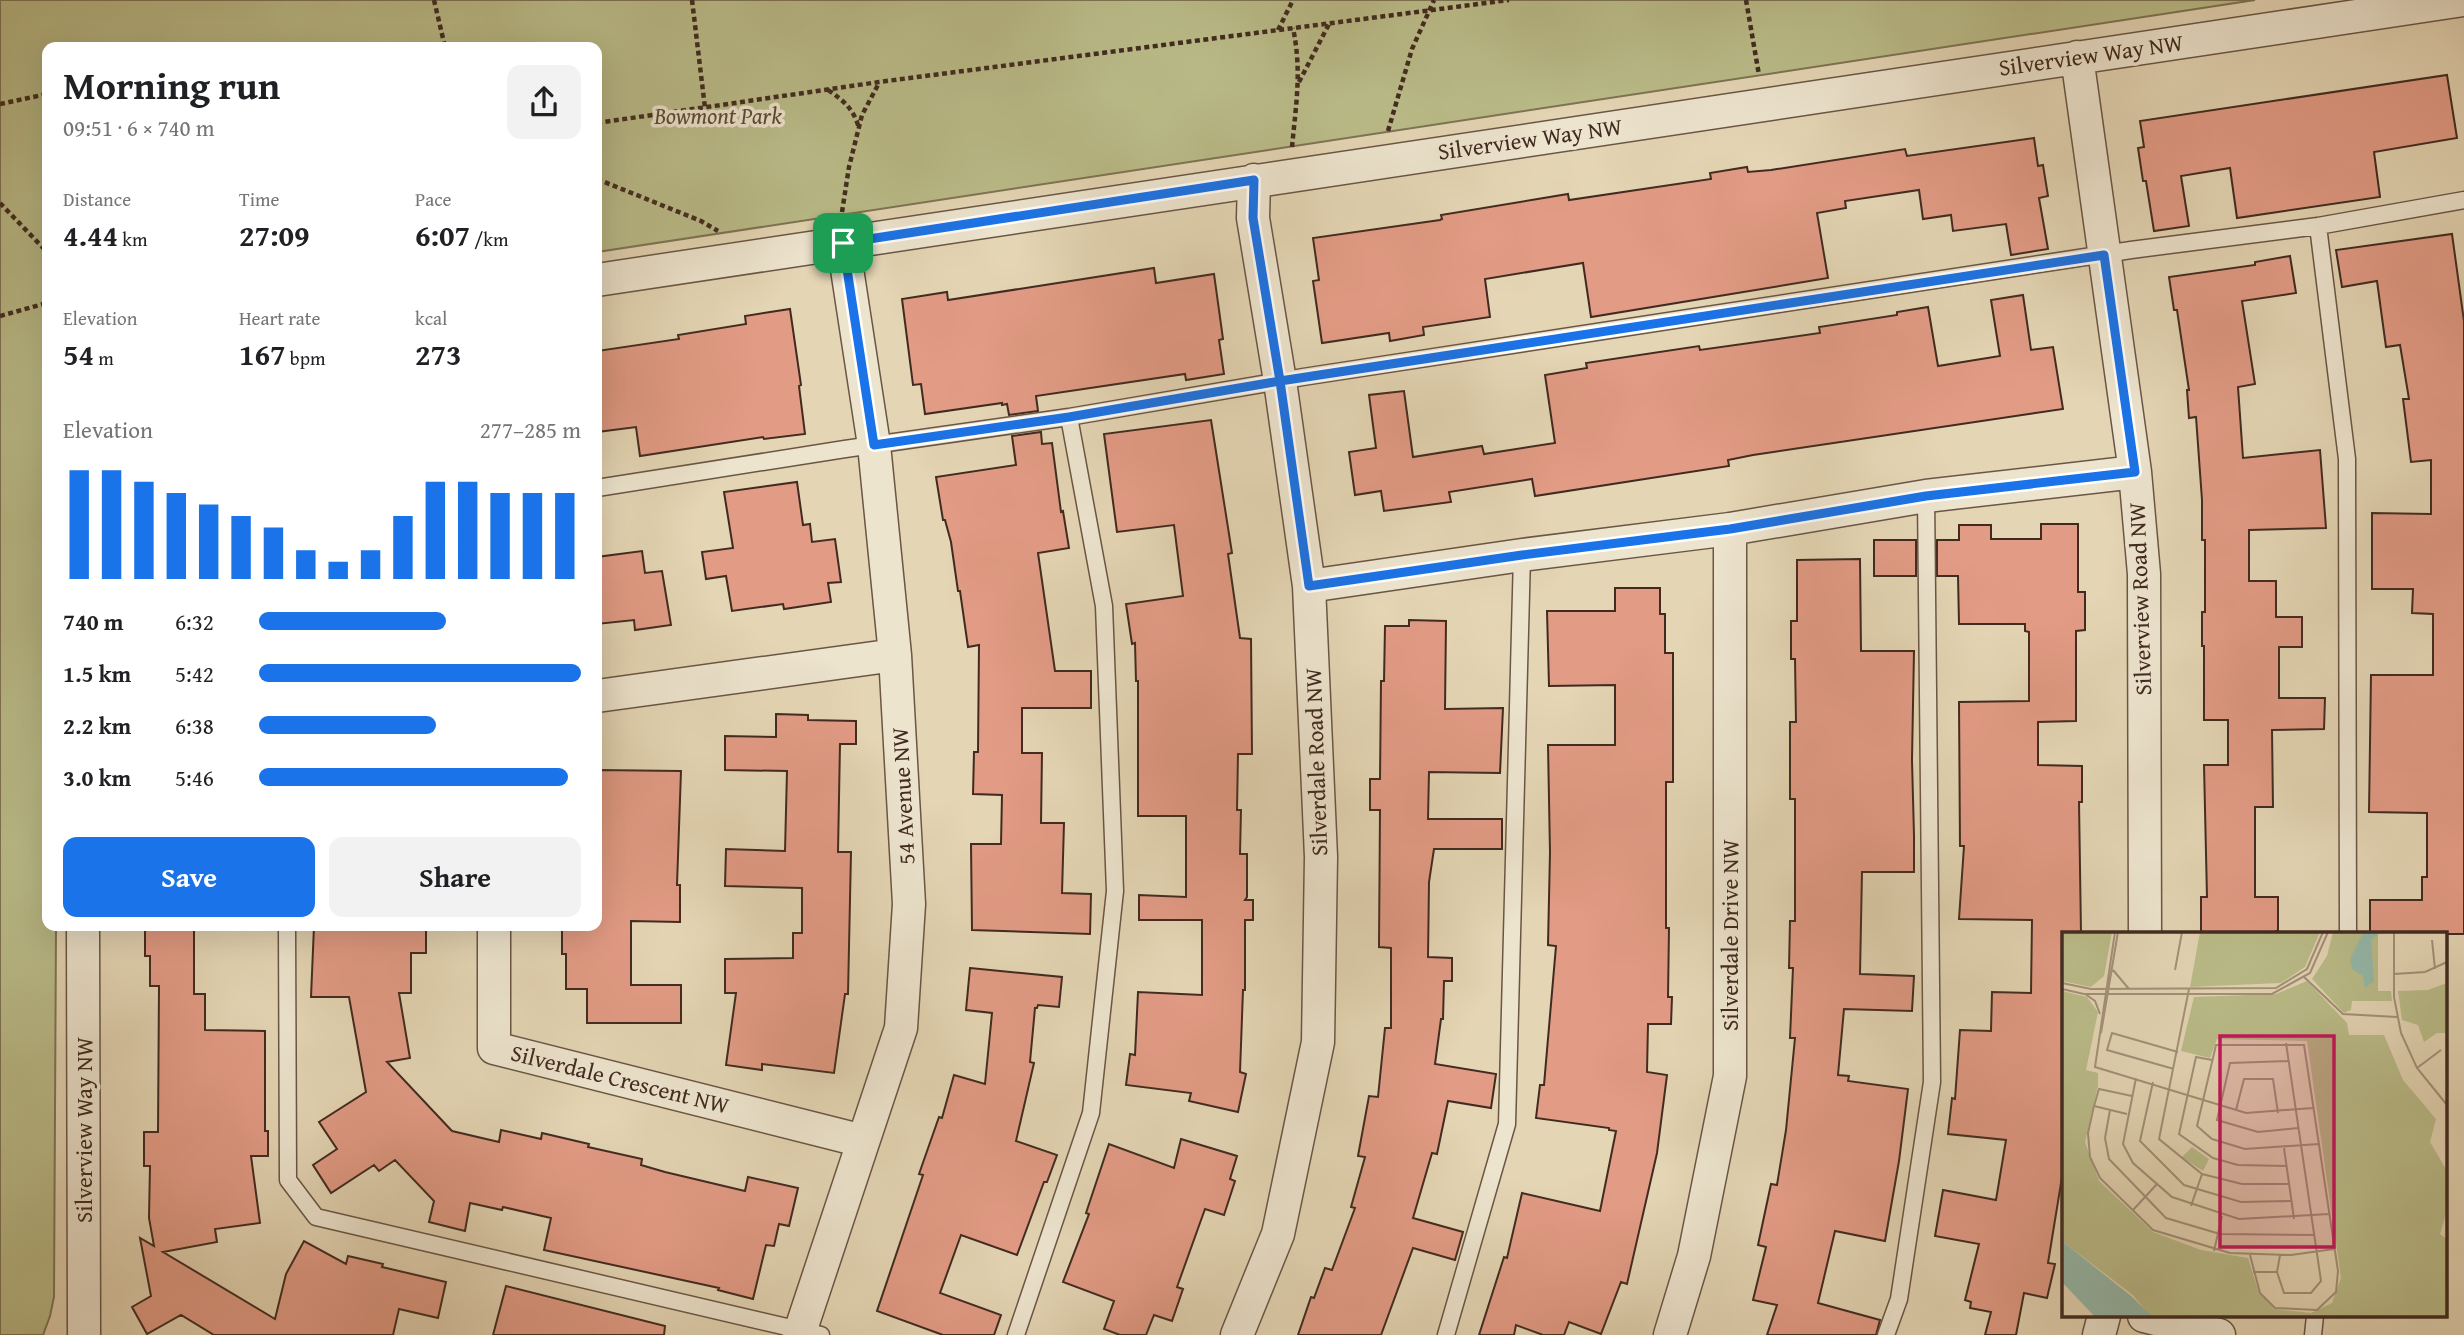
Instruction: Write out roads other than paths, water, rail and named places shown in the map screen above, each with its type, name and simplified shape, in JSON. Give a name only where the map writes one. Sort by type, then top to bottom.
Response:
[{"type":"street","name":"Silverview Way NW","points":[[602,279],[2463,0]]},
{"type":"street","name":"Silverview Road NW","points":[[2077,57],[2135,472],[2144,574],[2145,932]]},
{"type":"street","name":"Silverdale Road NW","points":[[1237,1335],[1278,1234],[1318,1042],[1321,857],[1309,586],[1280,381],[1253,218],[1254,180]]},
{"type":"street","name":"54 Avenue NW","points":[[807,1334],[863,1141],[901,1028],[909,904],[895,655],[874,445],[840,244]]},
{"type":"street","points":[[1309,586],[1522,555],[1730,529],[1926,496],[2135,472]]},
{"type":"street","name":"Silverdale Drive NW","points":[[1670,1335],[1694,1256],[1730,1076],[1730,529]]},
{"type":"street","points":[[602,695],[895,655]]},
{"type":"street","name":"Silverview Way NW","points":[[83,931],[84,1335]]},
{"type":"street","name":"Silverdale Crescent NW","points":[[494,931],[494,1048],[863,1141]]},
{"type":"street","points":[[2099,1335],[2103,1318]]},
{"type":"street","points":[[2152,1318],[2219,1335]]},
{"type":"lane","points":[[602,487],[2104,255],[2318,226],[2464,201]]},
{"type":"lane","points":[[2318,226],[2347,459],[2348,932]]},
{"type":"lane","points":[[1016,1335],[1091,1113],[1115,891],[1104,606],[1069,417]]},
{"type":"lane","points":[[1886,1335],[1899,1299],[1932,1082],[1926,496]]},
{"type":"lane","points":[[1446,1335],[1507,1124],[1522,555]]},
{"type":"lane","points":[[287,931],[288,1180],[316,1217],[807,1334]]},
{"type":"park label","name":"Bowmont Park","points":[[718,116]]}]
